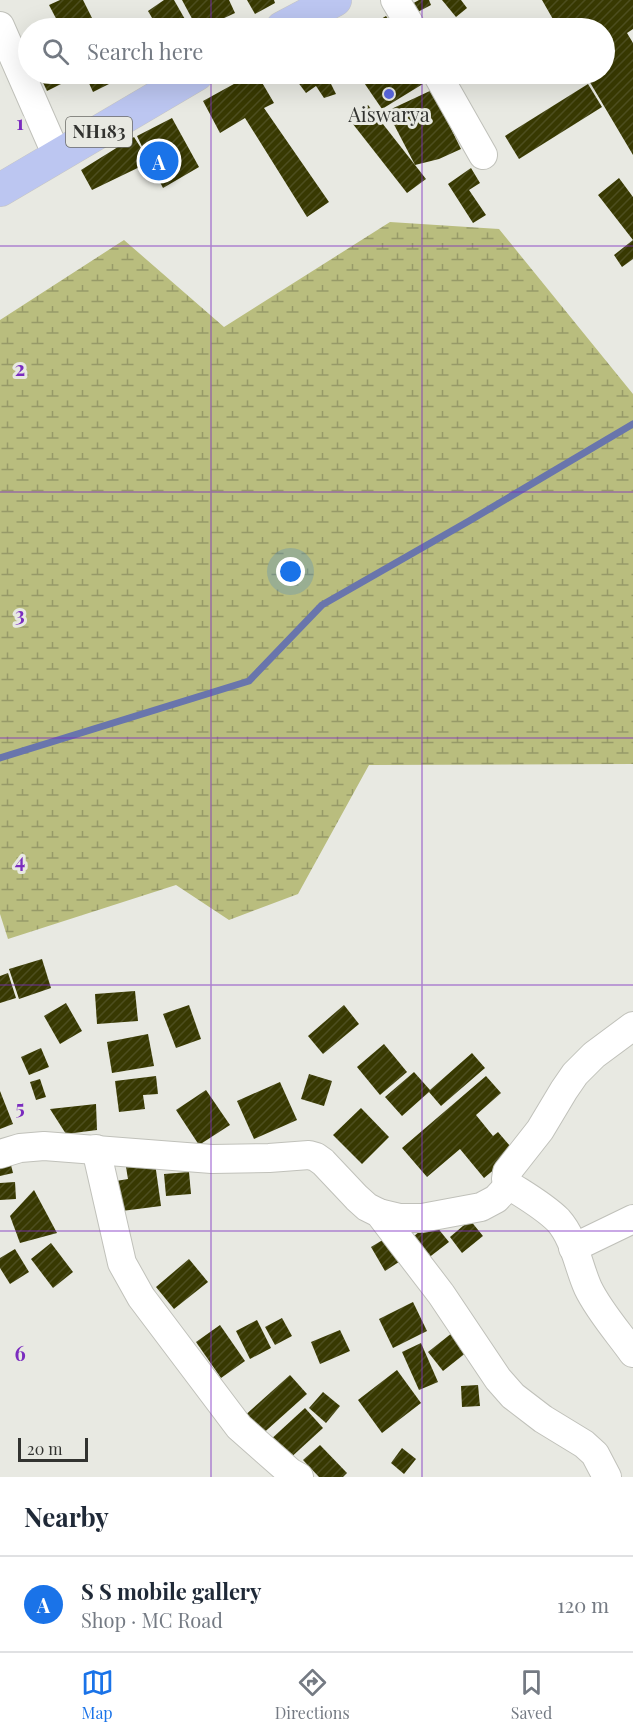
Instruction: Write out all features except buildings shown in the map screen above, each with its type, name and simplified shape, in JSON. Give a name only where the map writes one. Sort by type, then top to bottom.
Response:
[{"type":"highway","points":[[301,18],[335,0]]},
{"type":"highway","name":"NH183","points":[[0,190],[180,84]]},
{"type":"street","points":[[395,0],[406,18]]},
{"type":"street","points":[[0,26],[18,67]]},
{"type":"street","points":[[25,84],[57,156]]},
{"type":"street","points":[[443,84],[483,155]]},
{"type":"street","points":[[633,1026],[594,1055],[576,1074],[540,1130],[507,1172],[506,1179],[509,1185],[547,1210],[560,1222],[589,1289],[633,1353]]},
{"type":"street","points":[[0,1154],[20,1148],[44,1146],[212,1159],[309,1155],[323,1162],[367,1207],[379,1213],[400,1218],[422,1218],[481,1207],[496,1199],[509,1185]]},
{"type":"street","points":[[96,1149],[122,1263],[141,1297],[238,1427],[291,1475]]},
{"type":"street","points":[[379,1213],[441,1294],[498,1379],[513,1396],[543,1419],[584,1444],[595,1454],[607,1477]]},
{"type":"street","points":[[573,1248],[633,1219]]},
{"type":"green space","points":[[390,222],[499,229],[633,394],[633,764],[369,765],[298,894],[229,920],[176,885],[8,939],[0,914],[0,320],[124,240],[224,327]]},
{"type":"waterway","points":[[0,758],[249,681],[322,605],[633,424]]},
{"type":"place","name":"Aiswarya","points":[[389,94]]},
{"type":"place","name":"S S mobile gallery","points":[[159,161]]}]
